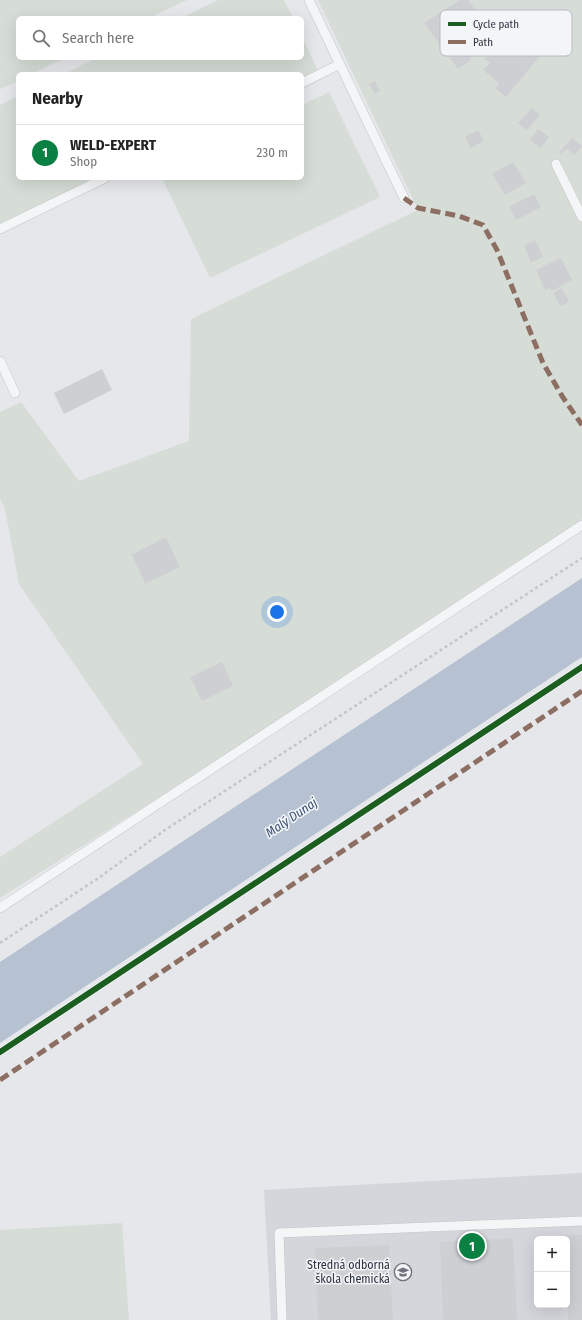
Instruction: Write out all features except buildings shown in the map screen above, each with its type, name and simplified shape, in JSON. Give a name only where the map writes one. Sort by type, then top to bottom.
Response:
[{"type":"lane","points":[[309,0],[404,198]]},
{"type":"lane","points":[[304,82],[340,64]]},
{"type":"lane","points":[[556,164],[582,217]]},
{"type":"lane","points":[[0,229],[101,180]]},
{"type":"lane","points":[[0,361],[15,393]]},
{"type":"lane","points":[[0,908],[582,525]]},
{"type":"lane","points":[[282,1320],[278,1233],[582,1222]]},
{"type":"path","points":[[0,943],[100,877],[165,830],[582,558]]},
{"type":"shaded area","points":[[0,0],[187,0],[153,16],[16,16],[16,60],[61,60],[36,72],[16,72],[16,82],[0,89]]},
{"type":"shaded area","points":[[218,0],[284,0],[292,16],[185,16]]},
{"type":"shaded area","points":[[318,0],[582,0],[582,519],[164,794],[0,898],[0,857],[143,764],[19,584],[5,509],[0,499],[0,412],[21,402],[79,481],[189,441],[191,319],[418,210]]},
{"type":"shaded area","points":[[304,41],[322,79],[304,88],[304,72],[68,72],[93,60],[304,60]]},
{"type":"shaded area","points":[[329,92],[380,197],[210,278],[163,180],[304,180],[304,104]]},
{"type":"shaded area","points":[[16,97],[16,180],[112,180],[0,233],[0,105]]},
{"type":"shaded area","name":"Stredná odborná škola chemická","points":[[582,1173],[582,1320],[271,1320],[264,1190]]},
{"type":"shaded area","points":[[122,1223],[129,1320],[0,1320],[0,1230]]},
{"type":"water","name":"Malý Dunaj","points":[[582,578],[582,657],[0,1043],[0,962]]},
{"type":"marked path","points":[[404,198],[418,208],[459,216],[483,225],[497,250],[543,363],[562,396],[582,425]]},
{"type":"marked path","points":[[0,1080],[582,691]]},
{"type":"cycle path","points":[[0,1052],[582,667]]},
{"type":"place","name":"WELD-EXPERT","points":[[472,1246]]},
{"type":"place","name":"Stredná odborná škola chemická","points":[[403,1272]]}]
